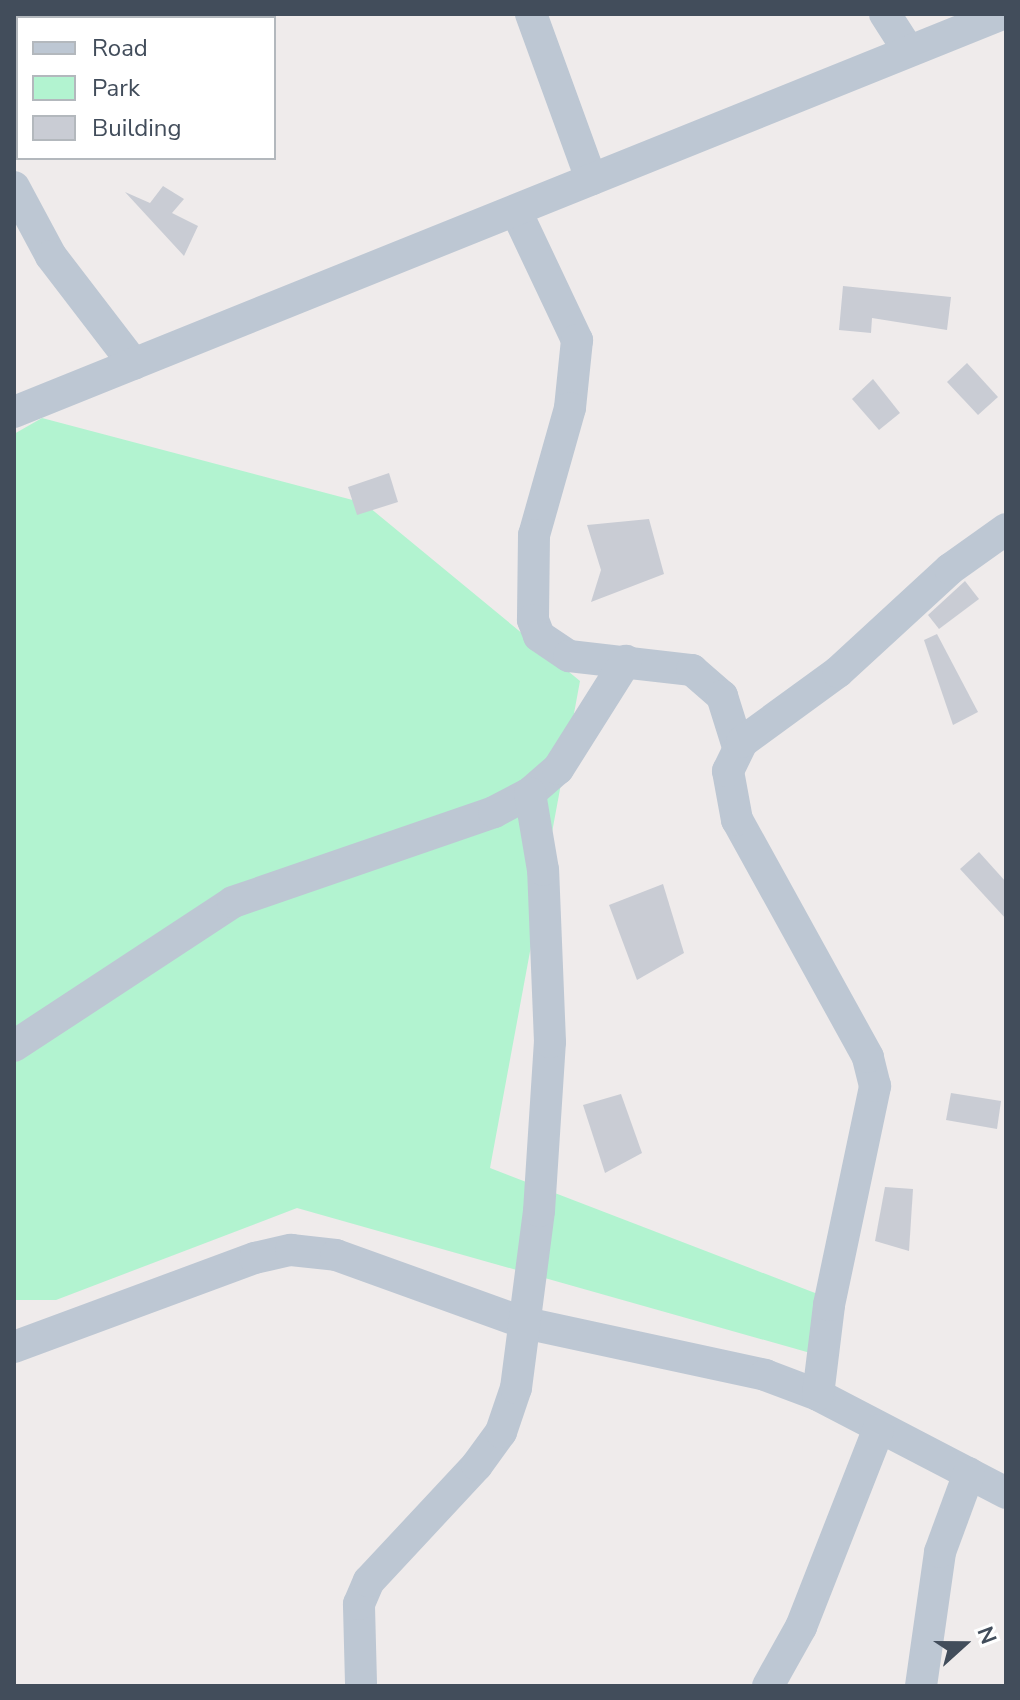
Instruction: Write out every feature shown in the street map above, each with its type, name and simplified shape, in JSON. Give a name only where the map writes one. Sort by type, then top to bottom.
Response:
[{"type":"street","points":[[531,14],[591,179]]},
{"type":"street","points":[[885,14],[908,50]]},
{"type":"street","points":[[14,412],[1002,14]]},
{"type":"street","points":[[14,187],[51,256],[134,364]]},
{"type":"street","points":[[516,211],[577,340],[570,408],[534,535],[533,620],[548,647],[626,661],[674,665],[707,680],[728,708],[738,747]]},
{"type":"street","points":[[818,1395],[829,1305],[875,1086],[868,1057],[737,820],[728,771],[738,747],[1006,529]]},
{"type":"street","points":[[14,1046],[233,902],[494,812],[530,793],[558,769],[626,661]]},
{"type":"street","points":[[361,1683],[359,1604],[369,1581],[501,1432],[516,1388],[525,1323],[550,1042],[543,870],[530,793]]},
{"type":"street","points":[[14,1347],[291,1250],[362,1263],[525,1323],[710,1361],[818,1395],[878,1431],[1006,1493]]},
{"type":"street","points":[[768,1686],[801,1627],[878,1431]]},
{"type":"street","points":[[921,1686],[940,1552],[969,1473]]},
{"type":"green space","points":[[42,418],[364,503],[580,681],[490,1168],[841,1303],[828,1358],[297,1208],[56,1300],[14,1300],[14,434]]},
{"type":"building","points":[[163,186],[184,199],[172,213],[198,226],[184,256],[125,192],[150,203]]},
{"type":"building","points":[[843,286],[951,297],[947,330],[872,318],[871,333],[839,330]]},
{"type":"building","points":[[967,363],[998,397],[978,415],[947,382]]},
{"type":"building","points":[[873,379],[900,413],[879,430],[852,399]]},
{"type":"building","points":[[389,473],[398,502],[357,515],[348,487]]},
{"type":"building","points":[[649,519],[664,574],[591,602],[601,570],[587,525]]},
{"type":"building","points":[[965,581],[979,599],[939,629],[928,615]]},
{"type":"building","points":[[937,634],[978,712],[953,725],[924,640]]},
{"type":"building","points":[[979,852],[1006,882],[1006,919],[960,869]]},
{"type":"building","points":[[663,884],[684,953],[637,980],[609,905]]},
{"type":"building","points":[[951,1093],[1001,1101],[997,1129],[946,1120]]},
{"type":"building","points":[[621,1094],[642,1153],[605,1173],[583,1105]]},
{"type":"building","points":[[885,1187],[913,1189],[909,1251],[875,1241]]}]
